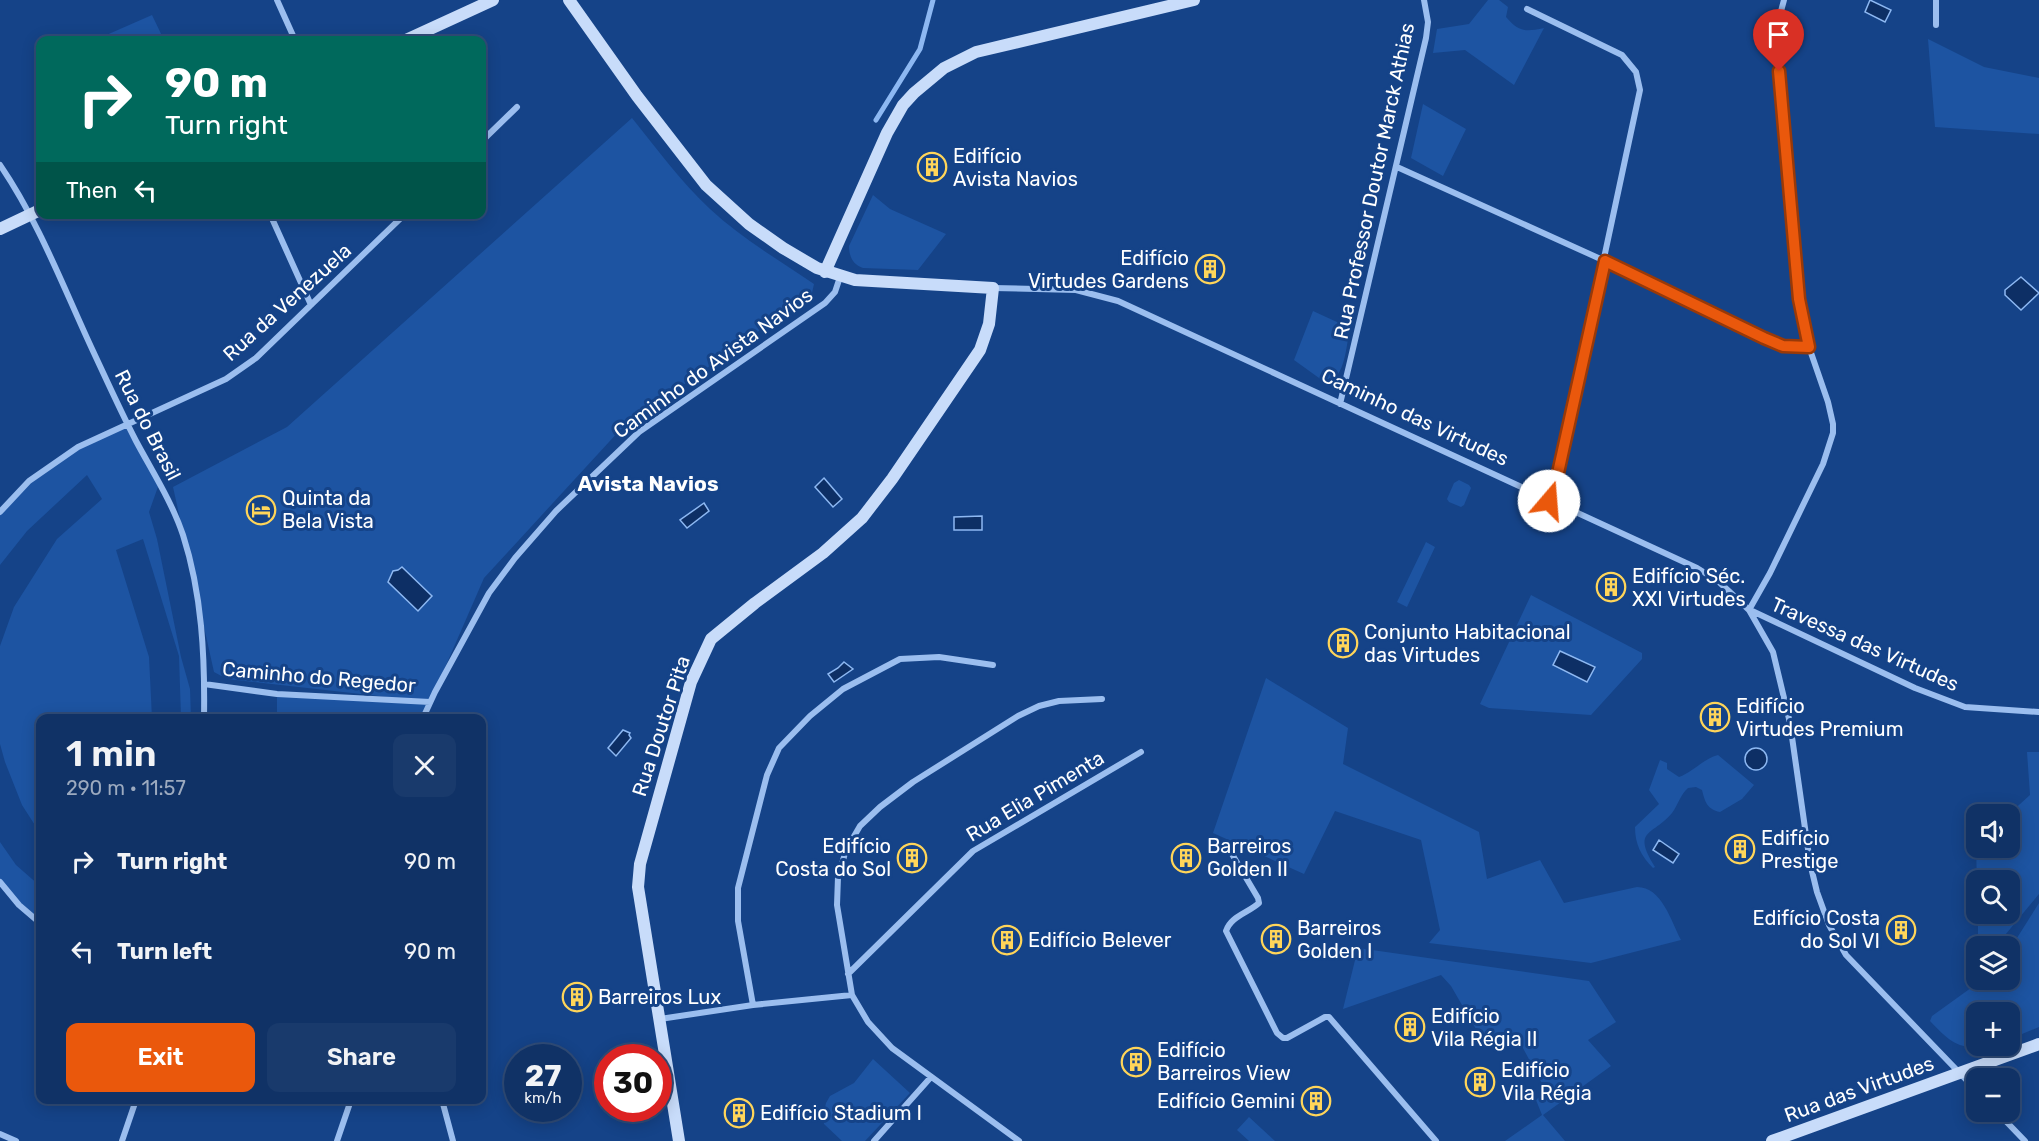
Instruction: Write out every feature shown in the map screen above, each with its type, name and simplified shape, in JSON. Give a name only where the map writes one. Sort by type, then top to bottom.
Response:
[{"type":"main road","points":[[415,36],[493,0]]},
{"type":"main road","name":"Caminho das Virtudes","points":[[569,0],[637,96],[706,185],[749,224],[783,248],[825,272],[840,277],[870,282],[993,288]]},
{"type":"main road","points":[[825,272],[897,115],[914,93],[944,68],[976,52],[1000,45],[1194,0]]},
{"type":"main road","points":[[0,229],[35,213]]},
{"type":"main road","name":"Rua Doutor Pita","points":[[679,1141],[640,899],[640,864],[691,682],[711,639],[754,603],[823,553],[862,518],[886,487],[980,350],[989,324],[993,288]]},
{"type":"main road","name":"Rua das Virtudes","points":[[1772,1141],[2039,1044]]},
{"type":"street","points":[[277,0],[292,36]]},
{"type":"street","name":"Rua Professor Doutor Marck Athias","points":[[1340,404],[1426,38],[1428,22],[1424,0]]},
{"type":"street","points":[[1749,610],[1770,573],[1832,442],[1833,424],[1828,402],[1809,347],[1799,299],[1778,49],[1780,15],[1784,0]]},
{"type":"street","points":[[1936,0],[1936,25]]},
{"type":"street","points":[[1527,9],[1622,55],[1636,72],[1640,90],[1605,261],[1556,482],[1549,501]]},
{"type":"street","points":[[486,137],[516,107]]},
{"type":"street","name":"Rua do Brasil","points":[[0,165],[35,213]]},
{"type":"street","points":[[1397,167],[1605,261],[1764,338],[1783,346],[1809,347]]},
{"type":"street","name":"Rua do Brasil","points":[[38,219],[128,424],[182,533],[198,591],[204,714]]},
{"type":"street","points":[[272,219],[311,304]]},
{"type":"street","name":"Rua da Venezuela","points":[[0,512],[29,481],[78,447],[226,379],[256,358],[400,219]]},
{"type":"street","name":"Caminho do Avista Navios","points":[[425,714],[489,593],[515,558],[556,512],[639,432],[825,303],[835,292],[840,277]]},
{"type":"street","name":"Caminho das Virtudes","points":[[993,288],[1076,290],[1104,296],[1697,568],[1719,581],[1749,610],[1773,652],[1790,723],[1810,862],[1817,892],[1829,925],[1846,956],[1966,1079]]},
{"type":"street","name":"Travessa das Virtudes","points":[[1749,610],[1915,688],[1965,707],[2039,712]]},
{"type":"street","points":[[753,1005],[738,921],[738,888],[767,775],[779,748],[810,716],[843,689],[900,660],[939,657],[993,665]]},
{"type":"street","name":"Caminho do Regedor","points":[[204,684],[277,694],[430,702]]},
{"type":"street","points":[[1019,1141],[892,1048],[868,1022],[852,995],[837,905],[838,877],[846,850],[860,826],[880,807],[913,782],[1018,716],[1039,706],[1059,701],[1102,699]]},
{"type":"street","name":"Rua Elia Pimenta","points":[[848,974],[973,851],[1141,752]]},
{"type":"street","points":[[1215,850],[1224,846],[1229,849],[1258,897],[1259,903],[1228,924],[1226,931],[1277,1033],[1287,1038],[1329,1017],[1436,1141]]},
{"type":"street","points":[[0,882],[36,919]]},
{"type":"street","points":[[659,1019],[753,1005],[852,995]]},
{"type":"street","points":[[874,1141],[931,1077]]},
{"type":"street","points":[[122,1141],[135,1104]]},
{"type":"street","points":[[337,1141],[350,1104]]},
{"type":"street","points":[[443,1104],[453,1141]]},
{"type":"street","points":[[2007,1122],[2025,1141]]},
{"type":"street","points":[[0,1134],[16,1141]]},
{"type":"shaded area","points":[[1488,0],[1499,0],[1508,7],[1506,17],[1523,30],[1544,28],[1514,85],[1465,50],[1433,53],[1437,29],[1469,24]]},
{"type":"shaded area","points":[[1870,0],[1891,10],[1885,22],[1865,12]]},
{"type":"shaded area","points":[[152,15],[162,36],[104,36]]},
{"type":"shaded area","points":[[1928,39],[1984,67],[2039,78],[2039,134],[1935,127]]},
{"type":"shaded area","points":[[1423,104],[1466,129],[1443,176],[1411,158]]},
{"type":"shaded area","points":[[632,118],[679,177],[722,220],[814,284],[812,293],[620,430],[484,578],[425,714],[277,714],[277,694],[414,700],[227,679],[214,672],[173,487],[287,427]]},
{"type":"shaded area","points":[[873,195],[890,209],[946,234],[918,270],[863,268],[852,260],[849,246]]},
{"type":"shaded area","points":[[2021,277],[2039,293],[2021,310],[2005,295],[2005,290]]},
{"type":"shaded area","points":[[1313,311],[1350,328],[1346,352],[1338,375],[1326,383],[1294,360]]},
{"type":"shaded area","points":[[127,424],[159,484],[149,512],[190,689],[191,714],[181,714],[179,656],[143,539],[116,550],[149,657],[152,714],[36,714],[36,827],[22,805],[0,744],[0,646],[14,607],[57,539],[102,499],[87,475],[27,531],[0,565],[0,512],[29,481],[54,462]]},
{"type":"shaded area","points":[[824,478],[842,499],[833,507],[815,487]]},
{"type":"shaded area","points":[[1459,480],[1471,488],[1461,507],[1447,499],[1454,483]]},
{"type":"shaded area","points":[[704,503],[709,511],[687,528],[680,520]]},
{"type":"shaded area","points":[[982,516],[982,530],[954,530],[954,517]]},
{"type":"shaded area","points":[[1426,542],[1435,547],[1407,607],[1397,602]]},
{"type":"shaded area","points":[[402,567],[432,596],[418,611],[388,582],[393,571]]},
{"type":"shaded area","points":[[1531,595],[1642,653],[1642,659],[1591,715],[1489,708],[1480,704]]},
{"type":"shaded area","points":[[1560,651],[1595,667],[1587,682],[1553,665]]},
{"type":"shaded area","points":[[844,662],[853,669],[834,682],[828,674]]},
{"type":"shaded area","points":[[1266,678],[1348,728],[1343,764],[1479,832],[1487,879],[1540,860],[1564,903],[1637,887],[1646,888],[1665,906],[1681,940],[1591,963],[1429,943],[1440,930],[1421,840],[1335,811],[1304,874],[1213,833]]},
{"type":"shaded area","points":[[623,730],[630,733],[631,738],[616,756],[608,748]]},
{"type":"shaded area","points":[[1756,748],[1766,755],[1767,759],[1760,769],[1756,770],[1746,763],[1745,759],[1752,749]]},
{"type":"shaded area","points":[[2027,752],[2039,752],[2039,894],[2020,917],[2020,870],[1977,870],[1976,858],[2020,858],[2020,804],[2030,795]]},
{"type":"shaded area","points":[[1718,755],[1754,785],[1742,799],[1720,812],[1707,804],[1702,790],[1696,787],[1688,788],[1672,813],[1647,834],[1645,846],[1655,867],[1653,868],[1640,849],[1635,827],[1659,804],[1649,790],[1660,760],[1667,763],[1667,769],[1679,777]]},
{"type":"shaded area","points":[[1659,840],[1679,854],[1673,863],[1653,850]]},
{"type":"shaded area","points":[[0,842],[16,865],[36,882],[36,919],[0,882]]},
{"type":"shaded area","points":[[2039,903],[2039,1027],[2020,1035],[2020,1002],[1966,1002],[1966,1046],[1950,1040],[1930,1021],[1932,1016],[1968,990],[2020,990],[2020,936],[2018,936]]},
{"type":"shaded area","points":[[1978,924],[2014,924],[2004,936],[1978,936]]},
{"type":"shaded area","points":[[1358,948],[1589,981],[1616,1022],[1588,1040],[1611,1066],[1543,1115],[1565,1141],[1505,1141],[1542,1115],[1536,1100],[1546,1091],[1516,1035],[1484,1043],[1451,986],[1441,975],[1343,1009]]},
{"type":"shaded area","points":[[873,1059],[910,1093],[865,1141],[842,1141],[824,1124],[826,1103],[830,1096],[854,1083]]},
{"type":"shaded area","points":[[1249,1117],[1275,1141],[1249,1141],[1237,1130]]},
{"type":"waterway","points":[[876,120],[920,49],[933,0]]},
{"type":"place","name":"Edifício Avista Navios","points":[[932,167]]},
{"type":"place","name":"Edifício Virtudes Gardens","points":[[1210,269]]},
{"type":"place","name":"Quinta da Bela Vista","points":[[261,510]]},
{"type":"place","name":"Edifício Séc. XXI Virtudes","points":[[1611,587]]},
{"type":"place","name":"Conjunto Habitacional das Virtudes","points":[[1343,643]]},
{"type":"place","name":"Edifício Virtudes Premium","points":[[1715,717]]},
{"type":"place","name":"Edifício Prestige","points":[[1740,849]]},
{"type":"place","name":"Edifício Costa do Sol","points":[[912,858]]},
{"type":"place","name":"Barreiros Golden II","points":[[1186,858]]},
{"type":"place","name":"Edifício Costa do Sol VI","points":[[1901,930]]},
{"type":"place","name":"Barreiros Golden I","points":[[1276,939]]},
{"type":"place","name":"Edifício Belever","points":[[1007,940]]},
{"type":"place","name":"Barreiros Lux","points":[[577,997]]},
{"type":"place","name":"Edifício Vila Régia II","points":[[1410,1027]]},
{"type":"place","name":"Edifício Barreiros View","points":[[1136,1062]]},
{"type":"place","name":"Edifício Vila Régia","points":[[1480,1082]]},
{"type":"place","name":"Edifício Gemini","points":[[1316,1101]]},
{"type":"place","name":"Edifício Stadium I","points":[[739,1113]]},
{"type":"district","name":"Avista Navios","points":[[648,484]]},
{"type":"route","points":[[1549,501],[1556,482],[1605,261],[1764,338],[1783,346],[1809,347],[1799,299],[1779,71]]}]
